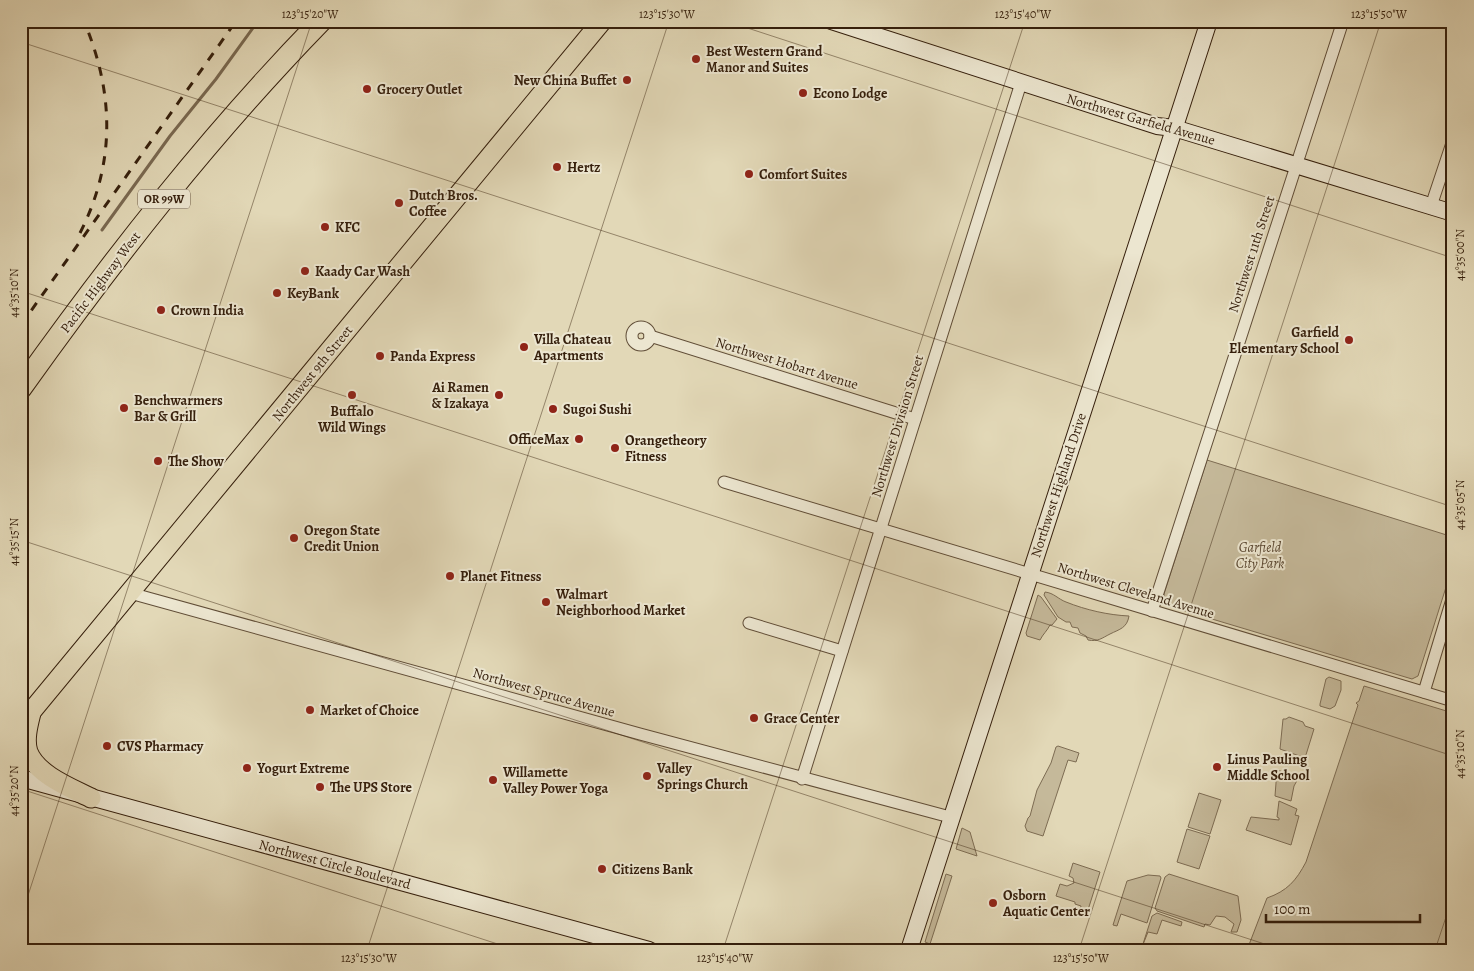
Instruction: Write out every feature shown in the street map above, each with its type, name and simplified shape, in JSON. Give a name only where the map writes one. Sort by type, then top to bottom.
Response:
[{"type":"highway","name":"Pacific Highway West","points":[[21,388],[105,273],[151,214],[244,103],[321,21]]},
{"type":"main road","name":"Northwest 9th Street","points":[[26,718],[602,21]]},
{"type":"main road","points":[[26,718],[27,750],[30,756],[50,777],[91,798]]},
{"type":"street","name":"Northwest Garfield Avenue","points":[[831,21],[1157,126],[1174,128],[1297,164],[1453,213]]},
{"type":"street","name":"Northwest Highland Drive","points":[[909,950],[950,817],[1209,21]]},
{"type":"street","name":"Northwest 11th Street","points":[[1152,611],[1343,21]]},
{"type":"street","name":"Northwest Division Street","points":[[802,778],[1021,83]]},
{"type":"street","points":[[1431,206],[1453,140]]},
{"type":"street","name":"Northwest Hobart Avenue","points":[[650,336],[915,419]]},
{"type":"street","name":"Northwest Cleveland Avenue","points":[[724,482],[1453,701]]},
{"type":"street","name":"Northwest Spruce Avenue","points":[[130,593],[950,817]]},
{"type":"street","points":[[1424,692],[1453,596]]},
{"type":"street","points":[[749,623],[842,651]]},
{"type":"street","name":"Northwest Circle Boulevard","points":[[21,778],[639,948]]},
{"type":"green space","name":"Garfield City Park","points":[[1207,460],[1453,537],[1453,565],[1418,676],[1412,679],[1172,607],[1165,602],[1164,594]]},
{"type":"green space","points":[[1045,592],[1089,610],[1129,616],[1127,623],[1122,628],[1102,638],[1088,640],[1086,636],[1080,633],[1078,628],[1072,627],[1070,622],[1066,622],[1058,617],[1044,595]]},
{"type":"green space","points":[[1038,595],[1057,619],[1050,625],[1040,640],[1027,636],[1026,633]]},
{"type":"green space","points":[[1329,677],[1341,681],[1341,690],[1335,706],[1330,709],[1320,706],[1326,679]]},
{"type":"green space","points":[[1364,686],[1453,713],[1453,950],[1247,950],[1267,898],[1285,889],[1298,875],[1306,862],[1358,705],[1356,703],[1359,701]]},
{"type":"green space","points":[[1289,717],[1303,722],[1305,726],[1314,729],[1305,758],[1280,749],[1283,719]]},
{"type":"green space","points":[[1058,746],[1079,753],[1076,762],[1068,760],[1043,836],[1027,831],[1025,826],[1030,816],[1037,790]]},
{"type":"green space","points":[[1277,770],[1299,777],[1294,786],[1291,801],[1275,796]]},
{"type":"green space","points":[[1199,793],[1221,800],[1210,834],[1188,827]]},
{"type":"green space","points":[[1279,801],[1297,809],[1295,815],[1299,816],[1291,845],[1246,830],[1251,817],[1279,820],[1277,817]]},
{"type":"green space","points":[[962,828],[970,832],[977,856],[956,849]]},
{"type":"green space","points":[[1187,829],[1210,836],[1199,869],[1177,862]]},
{"type":"green space","points":[[1073,863],[1100,872],[1087,913],[1080,911],[1081,906],[1075,904],[1075,902],[1056,896],[1060,884],[1067,886],[1074,883],[1073,878],[1069,876]]},
{"type":"green space","points":[[946,874],[952,876],[930,944],[925,942]]},
{"type":"green space","points":[[1169,874],[1238,896],[1241,920],[1237,932],[1231,932],[1234,924],[1225,917],[1216,916],[1210,925],[1205,924],[1204,927],[1157,911],[1155,908],[1165,877]]},
{"type":"green space","points":[[1148,875],[1160,876],[1161,878],[1147,923],[1121,914],[1117,926],[1113,925],[1127,881]]},
{"type":"green space","points":[[1157,913],[1182,922],[1181,926],[1162,920],[1157,934],[1148,932],[1142,947],[1152,916]]},
{"type":"waterway","points":[[102,230],[170,136],[216,79],[258,21]]},
{"type":"railway","points":[[80,233],[92,206],[100,180],[105,154],[107,127],[101,75],[84,21]]},
{"type":"railway","points":[[21,325],[236,21]]},
{"type":"place","name":"Best Western Grand Manor and Suites","points":[[696,59]]},
{"type":"place","name":"New China Buffet","points":[[627,80]]},
{"type":"place","name":"Grocery Outlet","points":[[367,89]]},
{"type":"place","name":"Econo Lodge","points":[[803,93]]},
{"type":"place","name":"Hertz","points":[[557,167]]},
{"type":"place","name":"Comfort Suites","points":[[749,174]]},
{"type":"place","name":"Dutch Bros. Coffee","points":[[399,203]]},
{"type":"place","name":"KFC","points":[[325,227]]},
{"type":"place","name":"Kaady Car Wash","points":[[305,271]]},
{"type":"place","name":"KeyBank","points":[[277,293]]},
{"type":"place","name":"Crown India","points":[[161,310]]},
{"type":"place","name":"Garfield Elementary School","points":[[1349,340]]},
{"type":"place","name":"Villa Chateau Apartments","points":[[524,347]]},
{"type":"place","name":"Panda Express","points":[[380,356]]},
{"type":"place","name":"Buffalo Wild Wings","points":[[352,395]]},
{"type":"place","name":"Ai Ramen & Izakaya","points":[[499,395]]},
{"type":"place","name":"Benchwarmers Bar & Grill","points":[[124,408]]},
{"type":"place","name":"Sugoi Sushi","points":[[553,409]]},
{"type":"place","name":"OfficeMax","points":[[579,439]]},
{"type":"place","name":"Orangetheory Fitness","points":[[615,448]]},
{"type":"place","name":"The Show","points":[[158,461]]},
{"type":"place","name":"Oregon State Credit Union","points":[[294,538]]},
{"type":"place","name":"Planet Fitness","points":[[450,576]]},
{"type":"place","name":"Walmart Neighborhood Market","points":[[546,602]]},
{"type":"place","name":"Market of Choice","points":[[310,710]]},
{"type":"place","name":"Grace Center","points":[[754,718]]},
{"type":"place","name":"CVS Pharmacy","points":[[107,746]]},
{"type":"place","name":"Linus Pauling Middle School","points":[[1217,767]]},
{"type":"place","name":"Yogurt Extreme","points":[[247,768]]},
{"type":"place","name":"Valley Springs Church","points":[[647,776]]},
{"type":"place","name":"Willamette Valley Power Yoga","points":[[493,780]]},
{"type":"place","name":"The UPS Store","points":[[320,787]]},
{"type":"place","name":"Citizens Bank","points":[[602,869]]},
{"type":"place","name":"Osborn Aquatic Center","points":[[993,903]]}]
